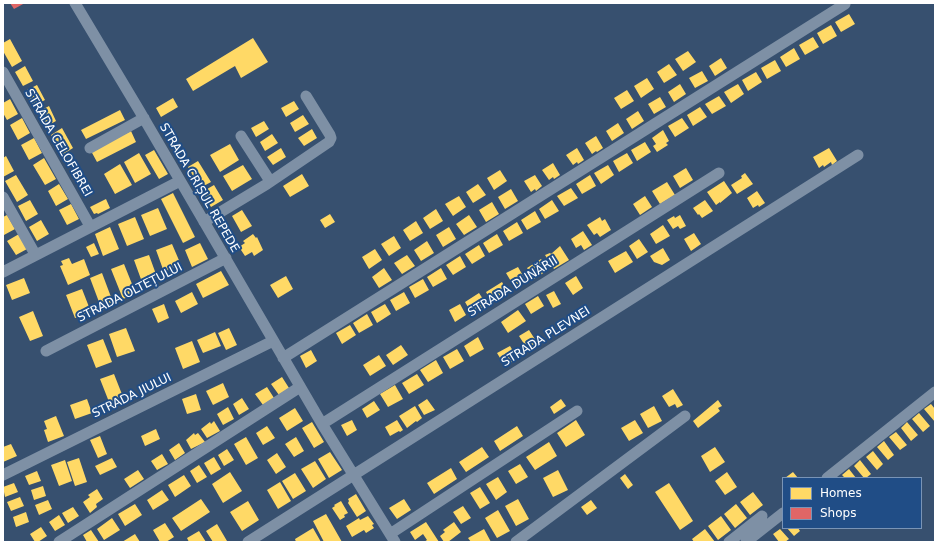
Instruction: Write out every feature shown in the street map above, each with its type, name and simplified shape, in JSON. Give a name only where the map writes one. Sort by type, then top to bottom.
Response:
[{"type":"street","name":"STRADA CRIȘUL REPEDE","points":[[75,3],[144,118],[300,387],[392,538]]},
{"type":"street","points":[[283,358],[845,4]]},
{"type":"street","name":"STRADA CELOFIBREI","points":[[3,72],[90,226]]},
{"type":"street","points":[[204,222],[329,142],[331,138],[330,134],[306,96]]},
{"type":"street","points":[[90,148],[144,118]]},
{"type":"street","points":[[241,136],[270,181]]},
{"type":"street","name":"STRADA PLEVNEI","points":[[248,542],[858,155]]},
{"type":"street","name":"STRADA DUNĂRII","points":[[322,424],[719,173]]},
{"type":"street","points":[[4,270],[180,181]]},
{"type":"street","points":[[3,197],[36,254]]},
{"type":"street","name":"STRADA OLTEȚULUI","points":[[46,351],[226,258]]},
{"type":"street","name":"STRADA JIULUI","points":[[3,475],[273,341]]},
{"type":"street","points":[[59,542],[300,387]]},
{"type":"street","points":[[828,477],[935,392]]},
{"type":"street","points":[[392,538],[577,411]]},
{"type":"street","points":[[516,542],[685,416]]},
{"type":"street","points":[[746,542],[782,514]]},
{"type":"street","points":[[729,542],[762,516]]},
{"type":"building: Homes","points":[[849,14],[855,24],[841,32],[835,22]]},
{"type":"building: Homes","points":[[831,25],[837,36],[823,44],[817,33]]},
{"type":"building: Homes","points":[[813,37],[819,47],[805,55],[799,45]]},
{"type":"building: Homes","points":[[253,38],[268,62],[241,78],[235,66],[193,91],[186,79]]},
{"type":"building: Homes","points":[[10,39],[22,61],[12,67],[3,51],[3,43]]},
{"type":"building: Homes","points":[[794,48],[800,59],[786,67],[780,57]]},
{"type":"building: Homes","points":[[688,51],[696,62],[683,71],[675,59]]},
{"type":"building: Homes","points":[[721,58],[727,68],[715,76],[709,66]]},
{"type":"building: Homes","points":[[775,60],[781,71],[767,79],[761,68]]},
{"type":"building: Homes","points":[[669,64],[677,75],[664,83],[657,72]]},
{"type":"building: Homes","points":[[25,66],[33,81],[23,86],[15,72]]},
{"type":"building: Homes","points":[[702,71],[708,81],[695,88],[689,78]]},
{"type":"building: Homes","points":[[756,72],[762,82],[748,91],[742,80]]},
{"type":"building: Homes","points":[[647,78],[654,89],[641,98],[634,86]]},
{"type":"building: Homes","points":[[680,84],[686,94],[674,102],[668,92]]},
{"type":"building: Homes","points":[[738,84],[744,94],[731,103],[724,92]]},
{"type":"building: Homes","points":[[37,85],[45,100],[33,106],[25,91]]},
{"type":"building: Homes","points":[[627,90],[634,101],[621,109],[614,98]]},
{"type":"building: Homes","points":[[719,96],[726,106],[712,114],[705,104]]},
{"type":"building: Homes","points":[[660,97],[666,107],[654,114],[648,104]]},
{"type":"building: Homes","points":[[173,98],[178,107],[161,117],[156,108]]},
{"type":"building: Homes","points":[[10,99],[18,114],[7,120],[3,113],[3,103]]},
{"type":"building: Homes","points":[[294,101],[299,109],[286,117],[281,108]]},
{"type":"building: Homes","points":[[49,106],[56,121],[45,127],[38,112]]},
{"type":"building: Homes","points":[[700,107],[707,117],[693,126],[687,115]]},
{"type":"building: Homes","points":[[120,110],[125,120],[86,139],[81,130]]},
{"type":"building: Homes","points":[[638,111],[644,121],[632,129],[626,119]]},
{"type":"building: Homes","points":[[303,115],[309,124],[295,132],[290,123]]},
{"type":"building: Homes","points":[[22,118],[30,133],[18,140],[10,125]]},
{"type":"building: Homes","points":[[682,118],[689,128],[675,137],[668,126]]},
{"type":"building: Homes","points":[[264,121],[269,129],[256,137],[251,128]]},
{"type":"building: Homes","points":[[618,123],[624,133],[612,141],[606,131]]},
{"type":"building: Homes","points":[[62,128],[73,148],[62,155],[51,135]]},
{"type":"building: Homes","points":[[312,129],[317,138],[304,146],[298,138]]},
{"type":"building: Homes","points":[[663,130],[669,141],[666,143],[668,145],[657,152],[653,146],[656,144],[652,138]]},
{"type":"building: Homes","points":[[131,131],[136,142],[97,162],[91,151]]},
{"type":"building: Homes","points":[[272,134],[278,143],[265,151],[260,142]]},
{"type":"building: Homes","points":[[596,136],[603,148],[592,154],[585,143]]},
{"type":"building: Homes","points":[[34,138],[42,153],[29,160],[21,145]]},
{"type":"building: Homes","points":[[645,142],[651,152],[637,161],[631,150]]},
{"type":"building: Homes","points":[[230,144],[239,160],[220,172],[210,155]]},
{"type":"building: Homes","points":[[281,148],[286,157],[273,165],[267,157]]},
{"type":"building: Homes","points":[[577,148],[584,160],[573,165],[566,155]]},
{"type":"building: Homes","points":[[829,148],[837,161],[832,165],[831,162],[824,167],[823,165],[819,168],[813,157]]},
{"type":"building: Homes","points":[[154,150],[168,174],[159,179],[145,155]]},
{"type":"building: Homes","points":[[139,153],[151,174],[135,183],[124,162]]},
{"type":"building: Homes","points":[[627,153],[633,163],[619,172],[613,161]]},
{"type":"building: Homes","points":[[6,156],[14,171],[3,177],[3,158]]},
{"type":"building: Homes","points":[[44,158],[56,179],[45,185],[33,165]]},
{"type":"building: Homes","points":[[198,161],[211,182],[200,188],[188,167]]},
{"type":"building: Homes","points":[[553,163],[560,175],[549,180],[542,170]]},
{"type":"building: Homes","points":[[120,164],[132,185],[115,194],[104,174]]},
{"type":"building: Homes","points":[[243,165],[252,179],[232,191],[223,176]]},
{"type":"building: Homes","points":[[608,165],[614,175],[601,184],[594,173]]},
{"type":"building: Homes","points":[[686,168],[693,180],[680,188],[673,176]]},
{"type":"building: Homes","points":[[500,170],[507,181],[494,190],[487,178]]},
{"type":"building: Homes","points":[[745,173],[753,184],[737,194],[731,185],[742,178],[741,176]]},
{"type":"building: Homes","points":[[302,174],[309,186],[290,197],[283,186]]},
{"type":"building: Homes","points":[[16,175],[28,195],[17,202],[5,181]]},
{"type":"building: Homes","points":[[535,175],[542,186],[536,191],[535,189],[531,192],[524,181]]},
{"type":"building: Homes","points":[[590,175],[596,186],[582,194],[576,184]]},
{"type":"building: Homes","points":[[724,181],[732,193],[716,205],[707,192]]},
{"type":"building: Homes","points":[[667,182],[675,195],[660,204],[652,191]]},
{"type":"building: Homes","points":[[59,184],[68,199],[56,206],[48,191]]},
{"type":"building: Homes","points":[[478,184],[486,195],[473,203],[466,192]]},
{"type":"building: Homes","points":[[214,185],[223,200],[211,207],[202,192]]},
{"type":"building: Homes","points":[[571,188],[578,198],[564,206],[557,196]]},
{"type":"building: Homes","points":[[511,189],[518,201],[505,209],[498,197]]},
{"type":"building: Homes","points":[[757,191],[765,203],[759,207],[758,205],[753,208],[747,198]]},
{"type":"building: Homes","points":[[173,193],[195,237],[183,243],[161,199]]},
{"type":"building: Homes","points":[[459,196],[466,207],[453,216],[445,204]]},
{"type":"building: Homes","points":[[645,196],[652,207],[640,215],[633,204]]},
{"type":"building: Homes","points":[[106,199],[110,208],[98,214],[94,214],[90,207]]},
{"type":"building: Homes","points":[[30,200],[38,214],[26,221],[18,206]]},
{"type":"building: Homes","points":[[552,200],[559,211],[545,219],[539,209]]},
{"type":"building: Homes","points":[[705,200],[713,211],[702,218],[693,208]]},
{"type":"building: Homes","points":[[492,202],[499,214],[486,222],[479,210]]},
{"type":"building: Homes","points":[[71,204],[79,219],[67,225],[59,210]]},
{"type":"building: Homes","points":[[158,208],[167,229],[150,236],[141,215]]},
{"type":"building: Homes","points":[[436,209],[443,221],[430,229],[423,218]]},
{"type":"building: Homes","points":[[242,210],[252,226],[241,232],[232,216]]},
{"type":"building: Homes","points":[[535,211],[541,222],[527,230],[521,220]]},
{"type":"building: Homes","points":[[330,214],[335,222],[325,228],[320,220]]},
{"type":"building: Homes","points":[[7,215],[15,229],[4,235],[3,217]]},
{"type":"building: Homes","points":[[469,215],[477,227],[464,235],[456,224]]},
{"type":"building: Homes","points":[[680,215],[686,226],[680,229],[678,226],[673,229],[667,220],[674,216],[675,218]]},
{"type":"building: Homes","points":[[135,217],[144,239],[127,246],[118,224]]},
{"type":"building: Homes","points":[[600,217],[602,221],[605,219],[611,230],[600,237],[597,233],[594,235],[587,225]]},
{"type":"building: Homes","points":[[41,220],[49,234],[37,241],[29,227]]},
{"type":"building: Homes","points":[[416,221],[423,233],[410,241],[403,230]]},
{"type":"building: Homes","points":[[517,222],[523,233],[509,241],[503,231]]},
{"type":"building: Homes","points":[[663,225],[670,236],[656,244],[650,234]]},
{"type":"building: Homes","points":[[110,227],[119,249],[103,256],[95,234]]},
{"type":"building: Homes","points":[[449,227],[456,239],[443,247],[436,235]]},
{"type":"building: Homes","points":[[583,231],[592,245],[584,250],[581,245],[576,248],[571,239]]},
{"type":"building: Homes","points":[[694,233],[701,244],[691,251],[684,239]]},
{"type":"building: Homes","points":[[19,234],[27,249],[16,255],[7,241]]},
{"type":"building: Homes","points":[[253,234],[256,238],[257,237],[263,250],[254,256],[252,252],[245,256],[239,247],[245,243],[243,241]]},
{"type":"building: Homes","points":[[497,234],[503,245],[489,253],[483,243]]},
{"type":"building: Homes","points":[[394,236],[401,248],[389,256],[381,244]]},
{"type":"building: Homes","points":[[639,239],[648,252],[637,259],[629,246]]},
{"type":"building: Homes","points":[[427,241],[434,253],[421,261],[414,250]]},
{"type":"building: Homes","points":[[94,243],[99,254],[91,257],[86,247]]},
{"type":"building: Homes","points":[[200,243],[208,259],[192,267],[185,250]]},
{"type":"building: Homes","points":[[172,244],[181,265],[164,272],[156,250]]},
{"type":"building: Homes","points":[[479,245],[485,256],[472,264],[465,254]]},
{"type":"building: Homes","points":[[560,246],[569,260],[554,269],[545,255],[551,254]]},
{"type":"building: Homes","points":[[663,248],[670,260],[662,265],[654,262],[650,256]]},
{"type":"building: Homes","points":[[375,249],[382,260],[369,269],[362,257]]},
{"type":"building: Homes","points":[[626,251],[633,262],[615,273],[608,261]]},
{"type":"building: Homes","points":[[149,255],[157,277],[142,282],[134,260]]},
{"type":"building: Homes","points":[[407,255],[415,266],[402,274],[394,263]]},
{"type":"building: Homes","points":[[460,256],[466,267],[453,275],[446,265]]},
{"type":"building: Homes","points":[[69,258],[72,264],[84,259],[90,275],[68,285],[60,266],[63,265],[61,261]]},
{"type":"building: Homes","points":[[541,259],[548,270],[534,279],[527,268]]},
{"type":"building: Homes","points":[[124,264],[136,294],[123,299],[111,269]]},
{"type":"building: Homes","points":[[518,267],[526,281],[515,288],[506,273]]},
{"type":"building: Homes","points":[[384,268],[392,280],[379,288],[372,277]]},
{"type":"building: Homes","points":[[441,268],[447,279],[433,287],[427,277]]},
{"type":"building: Homes","points":[[221,271],[229,285],[203,298],[196,284]]},
{"type":"building: Homes","points":[[102,273],[114,305],[102,310],[90,278]]},
{"type":"building: Homes","points":[[286,276],[293,289],[278,298],[270,285]]},
{"type":"building: Homes","points":[[576,276],[583,288],[573,295],[565,283]]},
{"type":"building: Homes","points":[[24,278],[30,293],[12,300],[6,285]]},
{"type":"building: Homes","points":[[423,279],[429,290],[415,298],[409,287]]},
{"type":"building: Homes","points":[[502,282],[508,293],[492,303],[486,292]]},
{"type":"building: Homes","points":[[82,289],[91,312],[75,318],[66,295]]},
{"type":"building: Homes","points":[[554,291],[561,304],[553,308],[546,295]]},
{"type":"building: Homes","points":[[192,292],[198,304],[181,313],[175,301]]},
{"type":"building: Homes","points":[[404,292],[410,303],[396,311],[390,300]]},
{"type":"building: Homes","points":[[479,293],[487,305],[472,314],[465,302]]},
{"type":"building: Homes","points":[[538,296],[544,306],[531,314],[525,304]]},
{"type":"building: Homes","points":[[164,304],[169,318],[158,323],[152,309]]},
{"type":"building: Homes","points":[[385,304],[391,314],[377,323],[371,312]]},
{"type":"building: Homes","points":[[460,304],[466,315],[455,322],[449,310]]},
{"type":"building: Homes","points":[[518,310],[526,321],[508,333],[501,322]]},
{"type":"building: Homes","points":[[33,311],[43,336],[30,341],[19,317]]},
{"type":"building: Homes","points":[[367,314],[373,325],[359,333],[353,323]]},
{"type":"building: Homes","points":[[350,325],[356,335],[342,344],[336,333]]},
{"type":"building: Homes","points":[[126,328],[135,351],[117,357],[109,334]]},
{"type":"building: Homes","points":[[229,328],[237,345],[226,350],[218,333]]},
{"type":"building: Homes","points":[[529,330],[538,344],[528,350],[519,336]]},
{"type":"building: Homes","points":[[215,332],[221,346],[203,353],[197,340]]},
{"type":"building: Homes","points":[[478,337],[484,349],[470,357],[464,346]]},
{"type":"building: Homes","points":[[103,339],[112,362],[96,368],[87,345]]},
{"type":"building: Homes","points":[[192,341],[200,362],[183,369],[175,348]]},
{"type":"building: Homes","points":[[401,345],[408,355],[393,365],[386,355]]},
{"type":"building: Homes","points":[[510,346],[515,360],[505,366],[497,353]]},
{"type":"building: Homes","points":[[457,349],[464,361],[450,369],[443,357]]},
{"type":"building: Homes","points":[[311,350],[317,361],[306,368],[300,356]]},
{"type":"building: Homes","points":[[379,355],[386,366],[370,376],[363,365]]},
{"type":"building: Homes","points":[[436,360],[443,373],[428,382],[420,370]]},
{"type":"building: Homes","points":[[114,374],[125,402],[111,407],[100,379]]},
{"type":"building: Homes","points":[[417,374],[424,385],[409,394],[402,383]]},
{"type":"building: Homes","points":[[282,377],[289,388],[279,395],[271,384]]},
{"type":"building: Homes","points":[[223,383],[229,397],[213,405],[206,391]]},
{"type":"building: Homes","points":[[395,385],[403,399],[388,407],[380,394]]},
{"type":"building: Homes","points":[[267,387],[274,398],[263,405],[255,394]]},
{"type":"building: Homes","points":[[673,389],[683,405],[677,408],[675,404],[669,407],[662,396]]},
{"type":"building: Homes","points":[[196,394],[201,410],[187,414],[182,399]]},
{"type":"building: Homes","points":[[242,398],[249,409],[239,415],[233,404]]},
{"type":"building: Homes","points":[[87,399],[92,413],[75,419],[70,405]]},
{"type":"building: Homes","points":[[427,399],[435,410],[424,415],[418,405]]},
{"type":"building: Homes","points":[[561,399],[566,406],[554,414],[550,407]]},
{"type":"building: Homes","points":[[718,400],[722,406],[718,408],[720,411],[698,428],[693,421]]},
{"type":"building: Homes","points":[[374,401],[380,410],[367,418],[362,409]]},
{"type":"building: Homes","points":[[931,404],[935,409],[935,422],[924,409]]},
{"type":"building: Homes","points":[[415,406],[422,418],[407,428],[399,416]]},
{"type":"building: Homes","points":[[654,406],[662,421],[648,428],[640,414]]},
{"type":"building: Homes","points":[[228,407],[234,419],[223,425],[217,414]]},
{"type":"building: Homes","points":[[295,408],[303,421],[287,431],[279,418]]},
{"type":"building: Homes","points":[[919,413],[930,426],[923,432],[912,419]]},
{"type":"building: Homes","points":[[56,416],[64,436],[48,442],[44,430],[47,429],[44,421]]},
{"type":"building: Homes","points":[[352,420],[357,430],[347,436],[341,425]]},
{"type":"building: Homes","points":[[397,420],[403,430],[390,436],[385,427]]},
{"type":"building: Homes","points":[[576,420],[585,435],[566,447],[557,433]]},
{"type":"building: Homes","points":[[635,420],[643,433],[629,441],[621,428]]},
{"type":"building: Homes","points":[[214,421],[220,431],[207,438],[201,429],[210,422],[211,424]]},
{"type":"building: Homes","points":[[312,422],[324,442],[314,448],[302,428]]},
{"type":"building: Homes","points":[[907,422],[918,435],[911,441],[901,428]]},
{"type":"building: Homes","points":[[267,426],[275,438],[263,445],[256,433]]},
{"type":"building: Homes","points":[[517,426],[523,436],[500,451],[494,441]]},
{"type":"building: Homes","points":[[156,429],[160,439],[145,446],[141,436]]},
{"type":"building: Homes","points":[[896,432],[907,445],[900,450],[889,437]]},
{"type":"building: Homes","points":[[194,433],[195,435],[198,433],[205,442],[191,449],[186,440]]},
{"type":"building: Homes","points":[[100,436],[107,454],[98,458],[90,440]]},
{"type":"building: Homes","points":[[246,437],[258,458],[246,465],[234,444]]},
{"type":"building: Homes","points":[[296,437],[304,451],[294,457],[285,444]]},
{"type":"building: Homes","points":[[884,441],[894,455],[888,460],[877,447]]},
{"type":"building: Homes","points":[[549,442],[557,456],[535,470],[526,457]]},
{"type":"building: Homes","points":[[179,443],[185,453],[175,460],[169,450]]},
{"type":"building: Homes","points":[[11,444],[17,456],[3,462],[3,447]]},
{"type":"building: Homes","points":[[482,447],[489,457],[466,472],[459,462]]},
{"type":"building: Homes","points":[[715,447],[725,462],[710,472],[701,456]]},
{"type":"building: Homes","points":[[227,449],[234,460],[224,466],[218,455]]},
{"type":"building: Homes","points":[[873,451],[883,464],[877,470],[866,457]]},
{"type":"building: Homes","points":[[330,452],[342,470],[329,478],[318,459]]},
{"type":"building: Homes","points":[[277,453],[286,467],[276,474],[267,460]]},
{"type":"building: Homes","points":[[162,454],[168,464],[157,470],[151,461]]},
{"type":"building: Homes","points":[[214,457],[221,469],[211,475],[204,463]]},
{"type":"building: Homes","points":[[79,458],[87,482],[75,486],[67,462]]},
{"type":"building: Homes","points":[[112,458],[117,467],[100,475],[95,466]]},
{"type":"building: Homes","points":[[65,460],[72,481],[59,486],[51,465]]},
{"type":"building: Homes","points":[[860,460],[871,474],[867,477],[863,477],[854,466]]},
{"type":"building: Homes","points":[[315,461],[326,479],[313,488],[301,469]]},
{"type":"building: Homes","points":[[520,464],[528,477],[516,484],[508,471]]},
{"type":"building: Homes","points":[[199,465],[207,477],[197,483],[190,471]]},
{"type":"building: Homes","points":[[451,468],[457,479],[434,494],[427,483]]},
{"type":"building: Homes","points":[[849,469],[855,477],[844,477],[842,475]]},
{"type":"building: Homes","points":[[138,470],[144,479],[130,488],[124,479]]},
{"type":"building: Homes","points":[[558,470],[568,490],[553,497],[543,478]]},
{"type":"building: Homes","points":[[37,471],[41,481],[29,485],[25,476]]},
{"type":"building: Homes","points":[[230,472],[242,491],[223,503],[212,484]]},
{"type":"building: Homes","points":[[727,472],[737,487],[725,495],[715,481]]},
{"type":"building: Homes","points":[[793,472],[797,477],[786,477]]},
{"type":"building: Homes","points":[[295,473],[306,491],[293,499],[282,481]]},
{"type":"building: Homes","points":[[625,474],[633,485],[628,489],[620,478]]},
{"type":"building: Homes","points":[[184,475],[191,486],[175,497],[168,485]]},
{"type":"building: Homes","points":[[498,477],[507,492],[496,500],[486,484]]},
{"type":"building: Homes","points":[[280,482],[291,501],[278,509],[267,490]]},
{"type":"building: Homes","points":[[14,483],[18,492],[5,497],[3,487]]},
{"type":"building: Homes","points":[[669,483],[693,521],[680,530],[655,492]]},
{"type":"building: Homes","points":[[43,486],[46,496],[34,500],[31,490]]},
{"type":"building: Homes","points":[[480,487],[490,503],[480,509],[470,493]]},
{"type":"building: Homes","points":[[97,489],[103,499],[96,504],[97,507],[90,513],[83,502],[90,497],[88,495]]},
{"type":"building: Homes","points":[[162,490],[169,500],[153,510],[147,500]]},
{"type":"building: Homes","points":[[753,492],[763,505],[750,515],[740,502]]},
{"type":"building: Homes","points":[[356,494],[366,511],[357,517],[348,503],[348,499]]},
{"type":"building: Homes","points":[[20,497],[24,506],[11,511],[7,502]]},
{"type":"building: Homes","points":[[201,499],[210,512],[181,531],[172,518]]},
{"type":"building: Homes","points":[[404,499],[411,510],[397,519],[389,508]]},
{"type":"building: Homes","points":[[518,499],[529,519],[516,526],[505,506]]},
{"type":"building: Homes","points":[[48,500],[52,509],[39,515],[35,505]]},
{"type":"building: Homes","points":[[591,500],[597,508],[587,515],[581,507]]},
{"type":"building: Homes","points":[[248,501],[259,520],[242,531],[230,512]]},
{"type":"building: Homes","points":[[341,501],[348,513],[340,520],[332,508]]},
{"type":"building: Homes","points":[[135,504],[142,515],[125,526],[118,514]]},
{"type":"building: Homes","points":[[736,504],[747,518],[735,528],[724,514]]},
{"type":"building: Homes","points":[[463,506],[471,518],[461,524],[453,512]]},
{"type":"building: Homes","points":[[73,507],[79,516],[68,523],[62,513]]},
{"type":"building: Homes","points":[[498,510],[510,531],[497,538],[485,518]]},
{"type":"building: Homes","points":[[26,512],[29,522],[16,527],[13,517]]},
{"type":"building: Homes","points":[[326,514],[342,542],[324,542],[313,521]]},
{"type":"building: Homes","points":[[59,515],[65,525],[55,531],[49,522]]},
{"type":"building: Homes","points":[[368,516],[374,524],[372,525],[374,528],[366,533],[364,530],[352,537],[346,526],[359,518],[360,520]]},
{"type":"building: Homes","points":[[721,516],[731,530],[718,540],[708,526]]},
{"type":"building: Homes","points":[[112,518],[120,530],[104,540],[97,529]]},
{"type":"building: Homes","points":[[426,522],[439,542],[424,542],[427,540],[423,534],[415,540],[410,532]]},
{"type":"building: Homes","points":[[454,522],[461,532],[448,542],[444,542],[440,536],[445,532],[443,530]]},
{"type":"building: Homes","points":[[165,523],[174,537],[166,542],[160,542],[153,530]]},
{"type":"building: Homes","points":[[217,524],[227,541],[213,542],[206,531]]},
{"type":"building: Homes","points":[[41,527],[47,536],[38,542],[35,542],[30,534]]},
{"type":"building: Homes","points":[[313,528],[321,542],[296,542],[295,539]]},
{"type":"building: Homes","points":[[484,529],[491,542],[471,542],[468,538]]},
{"type":"building: Homes","points":[[705,529],[715,542],[694,542],[692,539]]},
{"type":"building: Homes","points":[[780,529],[789,539],[785,542],[779,542],[773,534]]},
{"type":"building: Homes","points":[[788,529],[799,529],[800,531],[794,536]]},
{"type":"building: Homes","points":[[91,530],[99,542],[87,542],[83,535]]},
{"type":"building: Homes","points":[[199,531],[206,542],[189,542],[187,538]]},
{"type":"building: Homes","points":[[135,534],[140,542],[122,542]]},
{"type":"building: Shops","points":[[10,3],[25,3],[14,9]]}]
